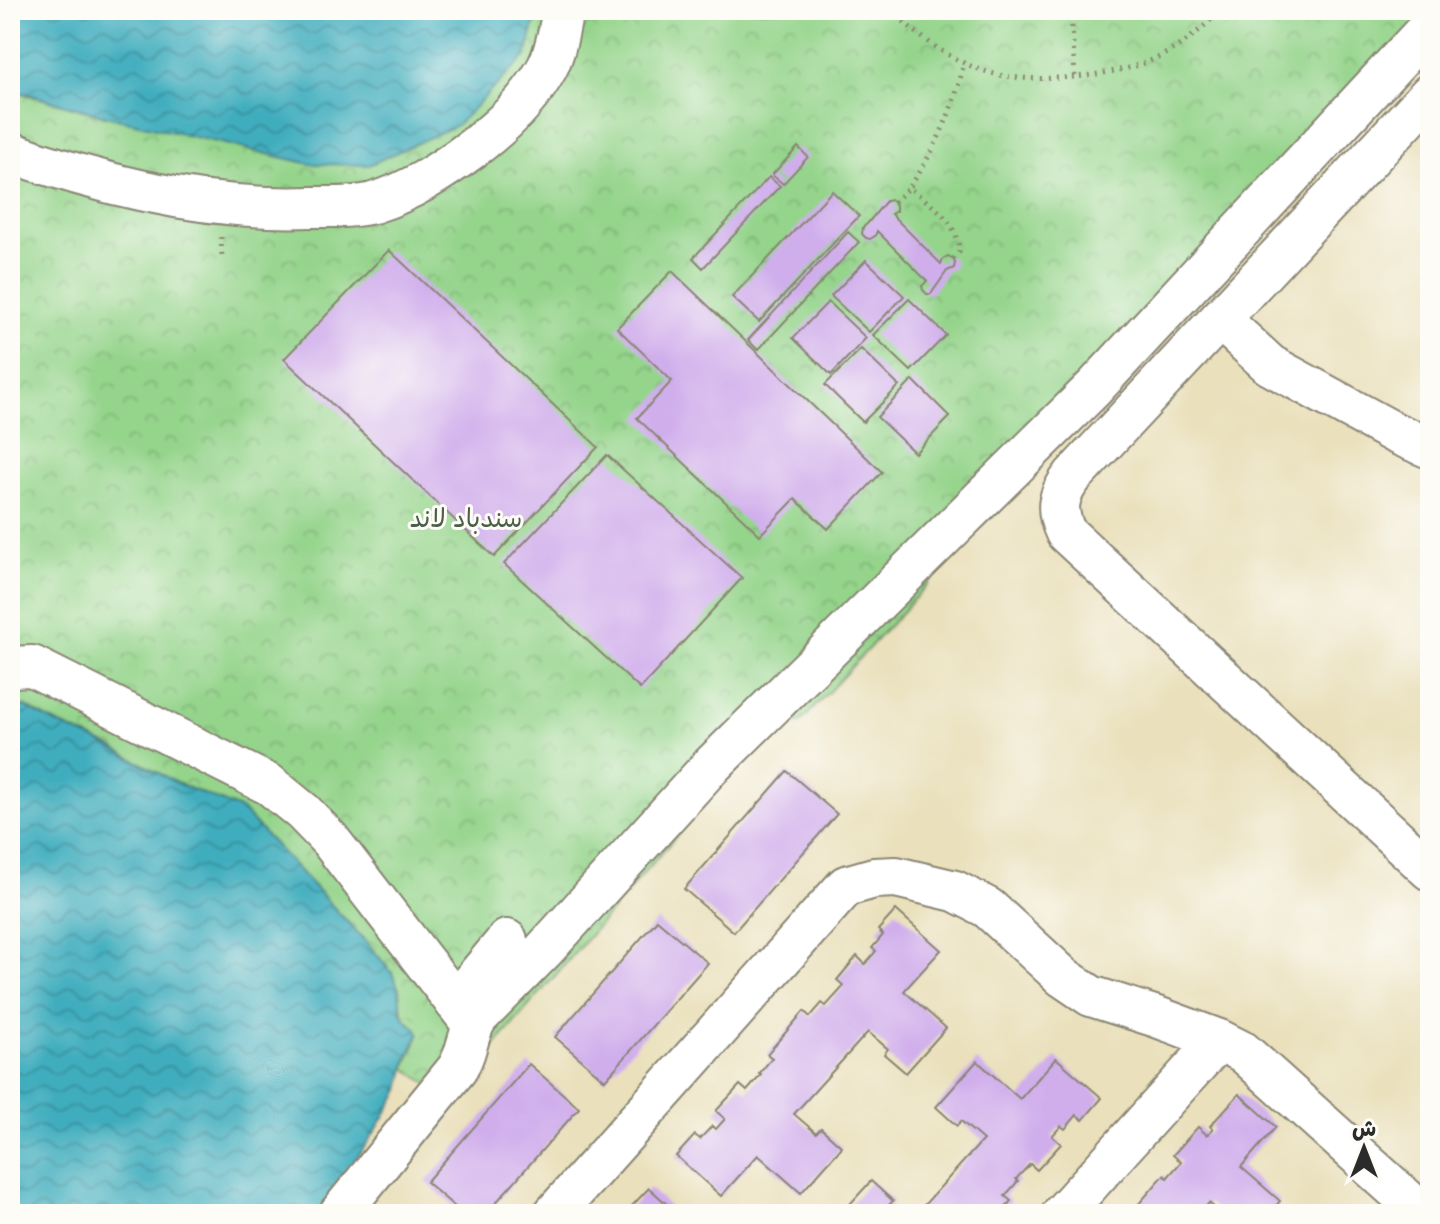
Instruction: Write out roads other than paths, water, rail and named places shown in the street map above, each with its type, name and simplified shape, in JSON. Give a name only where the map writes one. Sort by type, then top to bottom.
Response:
[{"type":"street","points":[[10,152],[101,181],[164,196],[221,204],[296,208],[371,204],[421,184],[488,137],[523,102],[548,67],[563,10]]},
{"type":"street","points":[[10,667],[32,666],[270,785],[330,840],[464,1013],[478,1017],[544,950],[710,767],[1094,388],[1430,26]]},
{"type":"street","points":[[1422,120],[1220,319],[1063,488],[1059,503],[1060,519],[1066,533],[1430,870]]},
{"type":"street","points":[[1220,319],[1270,365],[1395,433],[1430,448]]},
{"type":"street","points":[[554,1214],[846,886],[874,878],[896,877],[955,891],[988,908],[1063,977],[1091,996],[1157,1017],[1243,1052],[1423,1214]]},
{"type":"street","points":[[339,1214],[457,1069],[466,1052],[464,1013],[507,940]]},
{"type":"street","points":[[1062,1214],[1219,1040]]},
{"type":"water","points":[[10,10],[538,10],[526,56],[457,125],[369,165],[310,164],[109,117],[10,89]]},
{"type":"water","points":[[24,706],[113,748],[175,782],[242,810],[392,973],[405,1019],[419,1034],[407,1060],[400,1090],[319,1214],[10,1214],[10,707]]},
{"type":"park label","name":"سندباد لاند","points":[[466,520]]}]
